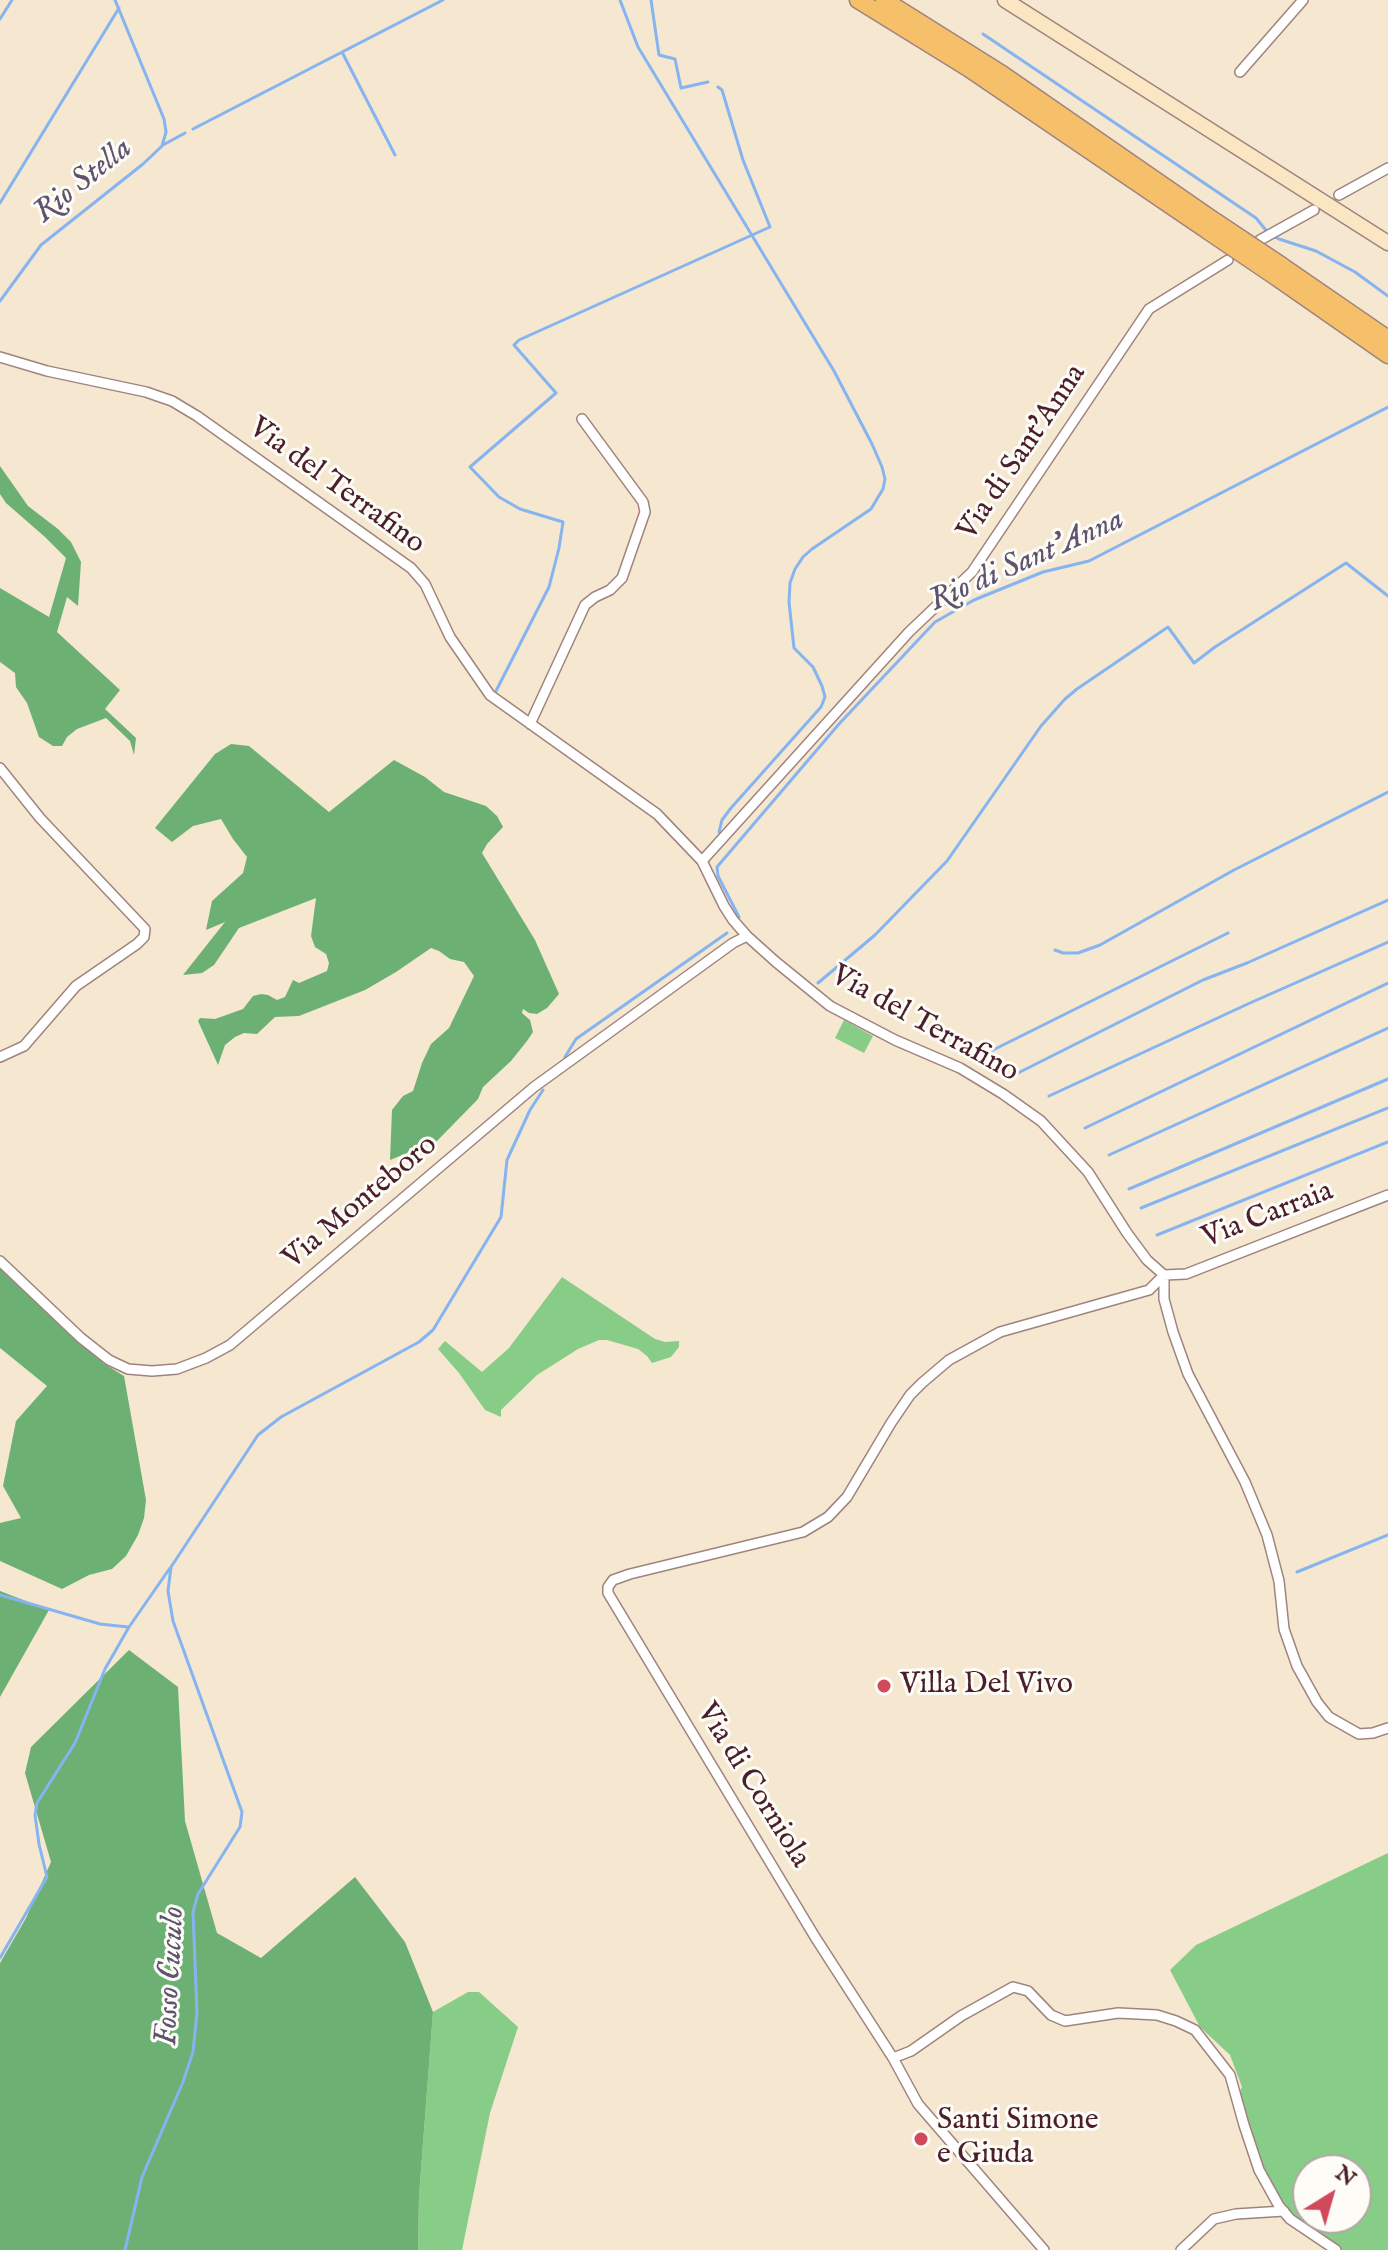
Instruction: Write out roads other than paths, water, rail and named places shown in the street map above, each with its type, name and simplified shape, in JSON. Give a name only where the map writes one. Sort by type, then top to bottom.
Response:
[{"type":"highway","points":[[858,0],[1212,226]]},
{"type":"highway","points":[[884,0],[1002,74],[1279,272],[1388,355]]},
{"type":"highway","points":[[1279,272],[1388,339]]},
{"type":"main road","points":[[1005,0],[1388,243]]},
{"type":"street","points":[[1240,72],[1303,0]]},
{"type":"street","points":[[1339,195],[1388,168]]},
{"type":"street","points":[[1267,236],[1314,210]]},
{"type":"street","name":"Via di Sant'Anna","points":[[702,861],[909,632],[972,572],[1149,309],[1228,260]]},
{"type":"street","name":"Via del Terrafino","points":[[0,358],[146,392],[172,401],[411,568],[425,584],[450,637],[490,695],[657,814],[702,861],[724,906],[747,936],[830,1006],[895,1040],[960,1068],[1041,1121],[1088,1172],[1127,1233],[1147,1260],[1164,1275]]},
{"type":"street","points":[[530,724],[585,605],[610,590],[622,578],[645,512],[643,502],[582,419]]},
{"type":"street","points":[[0,768],[40,818],[145,929],[144,937],[137,944],[76,986],[24,1046],[0,1057]]},
{"type":"street","name":"Via Monteboro","points":[[0,1261],[81,1338],[109,1360],[128,1369],[177,1369],[206,1358],[230,1345],[534,1087],[747,936]]},
{"type":"street","name":"Via Carraia","points":[[1164,1275],[1186,1274],[1388,1195]]},
{"type":"street","points":[[1164,1275],[1164,1299],[1188,1374],[1245,1482],[1267,1535],[1279,1581],[1284,1629],[1297,1666],[1329,1717],[1359,1734],[1388,1728]]},
{"type":"street","name":"Via di Corniola","points":[[893,2058],[815,1937],[651,1668],[608,1593],[608,1587],[613,1580],[630,1574],[803,1532],[828,1517],[847,1497],[910,1395],[949,1360],[1000,1332],[1149,1290],[1164,1275]]},
{"type":"street","points":[[1044,2250],[918,2104],[893,2058],[911,2051],[961,2016],[1013,1987],[1028,1991],[1051,2015],[1065,2021],[1118,2013],[1157,2015],[1195,2030],[1230,2075],[1259,2170],[1284,2211],[1290,2219],[1336,2250]]},
{"type":"street","points":[[1181,2250],[1214,2219],[1236,2214],[1284,2211]]},
{"type":"waterway","points":[[0,19],[12,0]]},
{"type":"waterway","name":"Rio Stella","points":[[0,301],[41,245],[162,146],[166,132],[164,119],[115,0]]},
{"type":"waterway","points":[[193,129],[443,0]]},
{"type":"waterway","points":[[620,0],[638,47],[834,371],[872,444],[885,479],[883,489],[871,509],[812,549],[795,569],[790,583],[789,602],[794,648],[813,667],[825,697],[821,707],[731,808],[722,820],[719,832]]},
{"type":"waterway","points":[[651,0],[659,55],[675,59],[681,88],[708,82]]},
{"type":"waterway","points":[[0,203],[119,8]]},
{"type":"waterway","points":[[983,34],[1256,218],[1269,234],[1316,251],[1355,272],[1388,296]]},
{"type":"waterway","points":[[342,52],[395,155]]},
{"type":"waterway","points":[[496,691],[549,587],[563,522],[520,509],[499,497],[470,467],[556,393],[514,345],[519,340],[770,227],[743,160],[722,90],[718,87]]},
{"type":"waterway","points":[[163,145],[185,133]]},
{"type":"waterway","name":"Rio di Sant'Anna","points":[[739,917],[718,876],[717,867],[839,724],[935,622],[974,600],[1043,572],[1089,561],[1388,407]]},
{"type":"waterway","points":[[818,983],[875,935],[947,861],[1041,726],[1065,699],[1168,627],[1194,663],[1346,563],[1388,596]]},
{"type":"waterway","points":[[1055,950],[1078,953],[1100,945],[1234,870],[1388,792]]},
{"type":"waterway","points":[[1018,1073],[1203,980],[1388,900]]},
{"type":"waterway","name":"Rio di Sant'Anna","points":[[565,1057],[576,1039],[727,933]]},
{"type":"waterway","points":[[987,1053],[1228,933]]},
{"type":"waterway","points":[[1049,1096],[1388,942]]},
{"type":"waterway","points":[[1085,1128],[1388,983]]},
{"type":"waterway","points":[[1109,1155],[1388,1028]]},
{"type":"waterway","points":[[1129,1189],[1388,1079]]},
{"type":"waterway","name":"Rio di Sant'Anna","points":[[125,2250],[142,2177],[193,2052],[197,2012],[193,1912],[198,1894],[240,1827],[242,1812],[173,1621],[168,1591],[171,1567],[258,1435],[281,1417],[419,1342],[433,1330],[501,1217],[507,1160],[530,1110],[543,1090]]},
{"type":"waterway","points":[[1141,1208],[1388,1108]]},
{"type":"waterway","points":[[1157,1235],[1388,1142]]},
{"type":"waterway","points":[[1297,1572],[1388,1535]]},
{"type":"waterway","points":[[0,1958],[47,1877],[35,1815],[37,1803],[75,1743],[105,1669],[129,1627],[170,1568]]},
{"type":"waterway","points":[[0,1595],[100,1624],[128,1627]]},
{"type":"place","name":"Villa Del Vivo","points":[[884,1686]]},
{"type":"place","name":"Santi Simone e Giuda","points":[[921,2139]]},
{"type":"water label","name":"Fosso Cuculo","points":[[172,1976]]}]
